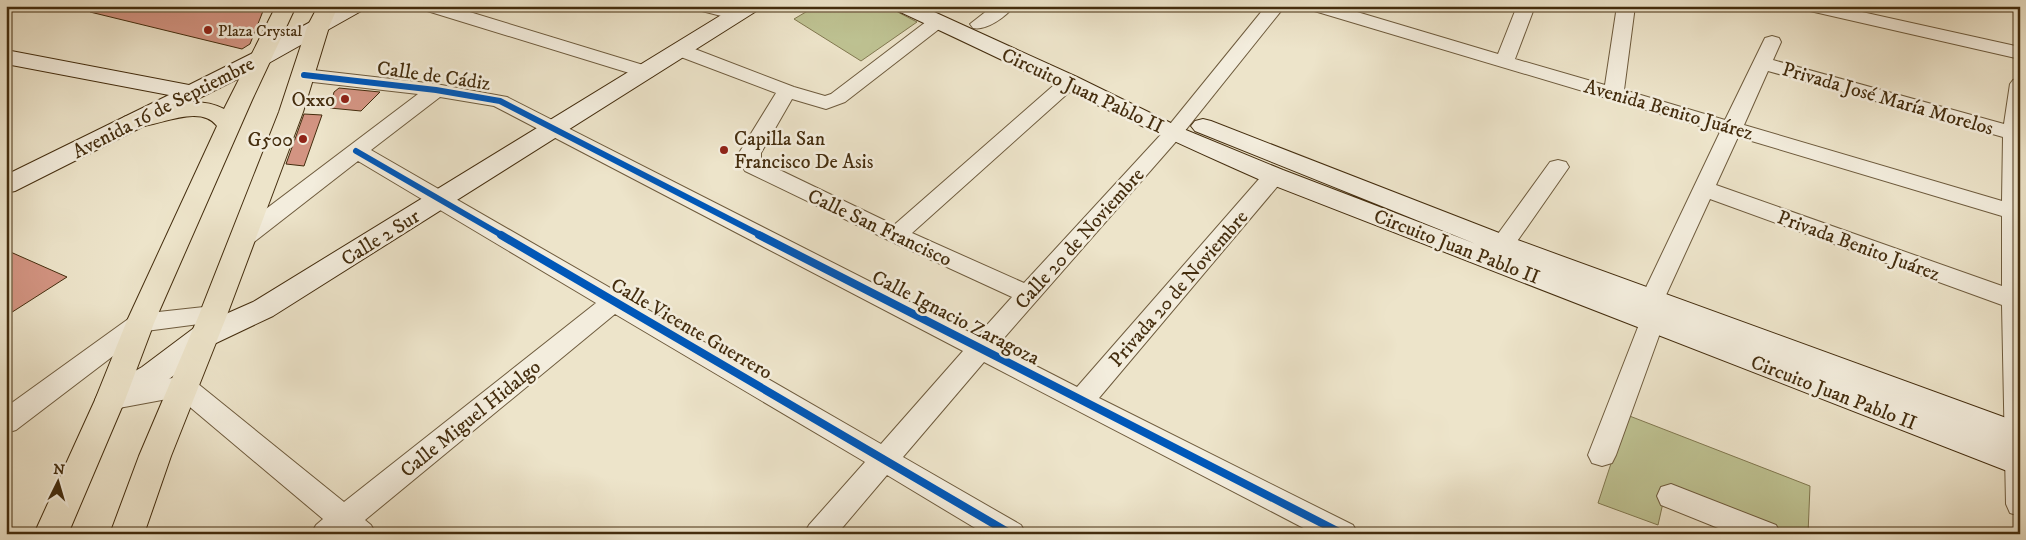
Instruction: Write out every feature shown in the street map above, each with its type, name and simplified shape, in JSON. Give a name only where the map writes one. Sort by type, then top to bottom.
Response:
[{"type":"main road","points":[[51,534],[110,400],[140,323],[229,126],[286,6]]},
{"type":"main road","points":[[127,534],[183,386],[242,239],[304,75],[318,27],[328,6]]},
{"type":"main road","name":"Avenida 16 de Septiembre","points":[[6,185],[260,59],[356,6]]},
{"type":"main road","name":"Circuito Juan Pablo II","points":[[903,6],[979,24],[1274,176],[1652,311],[2019,449]]},
{"type":"main road","name":"Calle 2 Sur","points":[[110,400],[153,375],[208,326],[263,309],[744,10]]},
{"type":"main road","name":"Circuito Juan Pablo II","points":[[938,14],[1069,82],[1179,126],[1503,244],[1652,311]]},
{"type":"main road","points":[[6,57],[192,92]]},
{"type":"main road","points":[[132,122],[184,110],[204,110],[220,114],[226,118],[229,126]]},
{"type":"street","points":[[430,6],[646,72]]},
{"type":"street","points":[[704,6],[744,10]]},
{"type":"street","points":[[979,24],[1005,6]]},
{"type":"street","name":"Calle 20 de Noviembre","points":[[819,534],[1028,294],[1179,126],[1276,6]]},
{"type":"street","name":"Avenida Benito Juárez","points":[[1317,6],[1383,17],[1505,61],[2017,213]]},
{"type":"street","points":[[1505,61],[1526,6]]},
{"type":"street","points":[[1614,93],[1626,6]]},
{"type":"street","points":[[1815,7],[2020,53]]},
{"type":"street","points":[[680,50],[818,102],[832,102],[938,14]]},
{"type":"street","points":[[1602,455],[1652,311],[1731,128],[1772,42]]},
{"type":"street","name":"Privada José María Morelos","points":[[1763,63],[2013,133]]},
{"type":"street","name":"Calle de Cádiz","points":[[304,75],[436,90],[500,101],[554,129]]},
{"type":"street","points":[[896,235],[1069,82]]},
{"type":"street","points":[[2020,84],[2013,133],[2017,213],[2014,300],[2020,504]]},
{"type":"street","points":[[242,239],[436,90]]},
{"type":"street","name":"Calle San Francisco","points":[[787,91],[750,153],[749,160],[753,166],[896,235],[1028,294]]},
{"type":"street","name":"Calle Ignacio Zaragoza","points":[[554,129],[1343,534]]},
{"type":"street","name":"Calle Vicente Guerrero","points":[[356,151],[442,199],[613,302],[885,458],[1011,534]]},
{"type":"street","points":[[1503,244],[1558,167]]},
{"type":"street","name":"Privada 20 de Noviembre","points":[[1081,401],[1274,176]]},
{"type":"street","name":"Privada Benito Juárez","points":[[1705,189],[2014,300]]},
{"type":"street","name":"Calle Miguel Hidalgo","points":[[344,529],[613,302]]},
{"type":"street","points":[[6,422],[140,323],[208,326]]},
{"type":"street","points":[[110,400],[183,386],[344,529]]},
{"type":"street","points":[[1672,496],[1766,534]]},
{"type":"green space","points":[[816,6],[886,6],[917,22],[861,61],[794,19]]},
{"type":"green space","points":[[1627,415],[1810,486],[1808,534],[1790,534],[1667,485],[1658,525],[1598,503]]},
{"type":"building","name":"Plaza Crystal","points":[[91,6],[265,6],[250,44],[242,49],[90,12]]},
{"type":"building","points":[[339,88],[380,92],[361,111],[330,108],[334,92]]},
{"type":"building","name":"G500","points":[[304,114],[322,115],[304,166],[286,164]]},
{"type":"building","points":[[6,250],[67,277],[6,316]]},
{"type":"cycle path","points":[[304,75],[436,90],[500,101],[1343,534]]},
{"type":"cycle path","points":[[356,151],[1011,534]]},
{"type":"place","name":"Plaza Crystal","points":[[208,30]]},
{"type":"place","name":"Oxxo","points":[[345,99]]},
{"type":"place","name":"G500","points":[[303,139]]},
{"type":"place","name":"Capilla San Francisco De Asis","points":[[724,150]]}]
